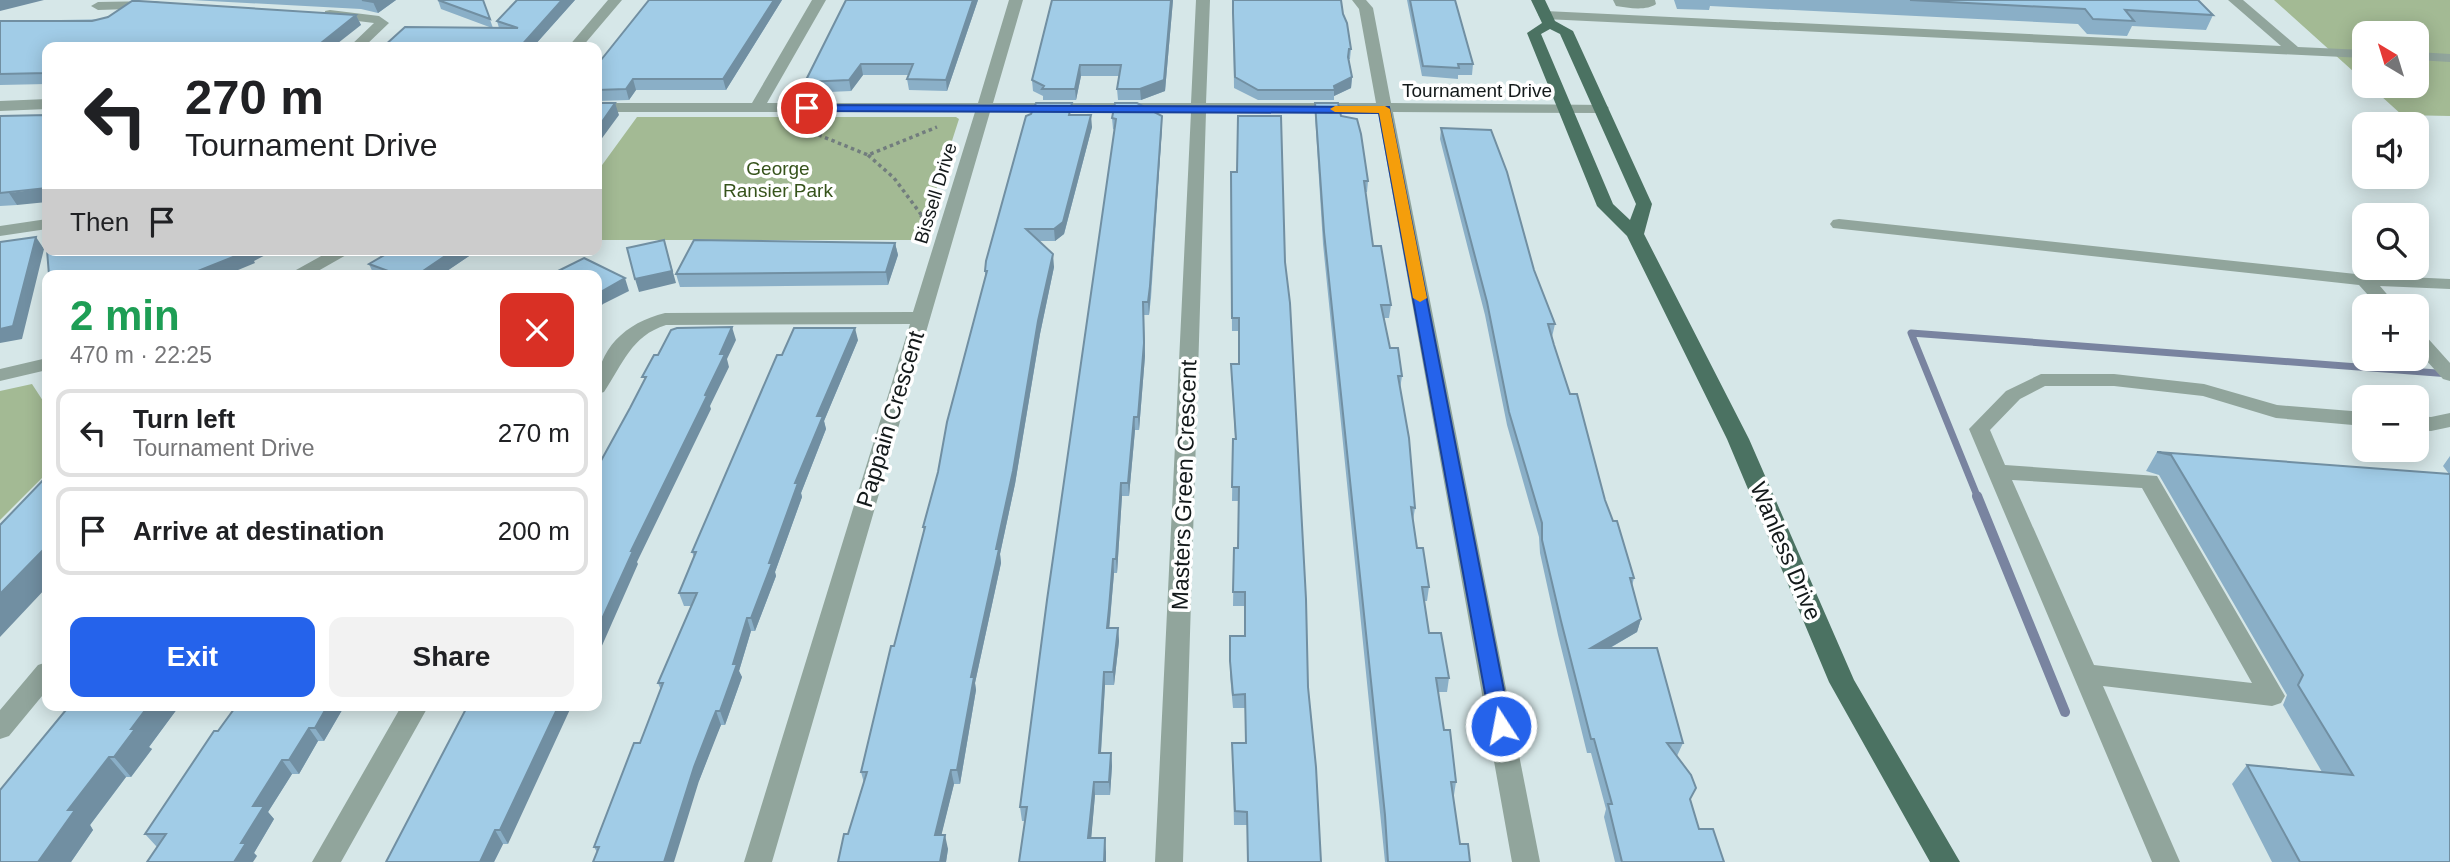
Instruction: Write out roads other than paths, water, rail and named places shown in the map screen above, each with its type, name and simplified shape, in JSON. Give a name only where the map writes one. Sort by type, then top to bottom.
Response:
[{"type":"main road","points":[[1538,0],[1547,20],[1566,31],[1644,204],[1634,234]]},
{"type":"main road","name":"Wanless Drive","points":[[1547,20],[1534,33],[1605,206],[1634,234],[1738,439],[1842,682],[1914,813],[1946,862]]},
{"type":"street","points":[[579,42],[615,0]]},
{"type":"street","points":[[757,107],[819,0]]},
{"type":"street","name":"Bissell Drive","points":[[920,318],[1016,0]]},
{"type":"street","name":"Masters Green Crescent","points":[[1169,862],[1203,0]]},
{"type":"street","points":[[1359,0],[1366,8],[1526,862]]},
{"type":"street","points":[[1620,0],[1621,3],[1649,4],[1648,0]]},
{"type":"street","points":[[2235,0],[2293,49]]},
{"type":"street","points":[[98,6],[171,5]]},
{"type":"street","points":[[320,14],[379,20],[382,23],[362,42]]},
{"type":"street","points":[[1547,20],[2352,53]]},
{"type":"street","points":[[2429,57],[2450,58]]},
{"type":"street","points":[[0,106],[42,104]]},
{"type":"street","name":"Tournament Drive","points":[[602,107],[1601,108]]},
{"type":"street","points":[[1839,224],[2352,279]]},
{"type":"street","points":[[0,231],[42,225]]},
{"type":"street","points":[[306,270],[333,256]]},
{"type":"street","points":[[2365,280],[2450,284]]},
{"type":"street","points":[[2365,280],[2377,294]]},
{"type":"street","name":"Pappain Crescent","points":[[602,379],[622,343],[633,331],[665,319],[920,318],[758,862]]},
{"type":"street","points":[[2429,351],[2450,374]]},
{"type":"street","points":[[0,375],[42,365]]},
{"type":"street","points":[[2166,862],[1979,429],[2012,395],[2041,380],[2114,380],[2204,390],[2276,411],[2352,418]]},
{"type":"street","points":[[2429,425],[2450,420]]},
{"type":"street","points":[[1996,472],[2149,481],[2272,696],[2084,674]]},
{"type":"street","points":[[0,728],[42,678]]},
{"type":"street","points":[[326,862],[413,711]]},
{"type":"waterway","points":[[1978,498],[1911,333],[2450,374]]},
{"type":"waterway","points":[[1977,496],[2065,712]]},
{"type":"park label","name":"George Ransier Park","points":[[778,179]]}]
